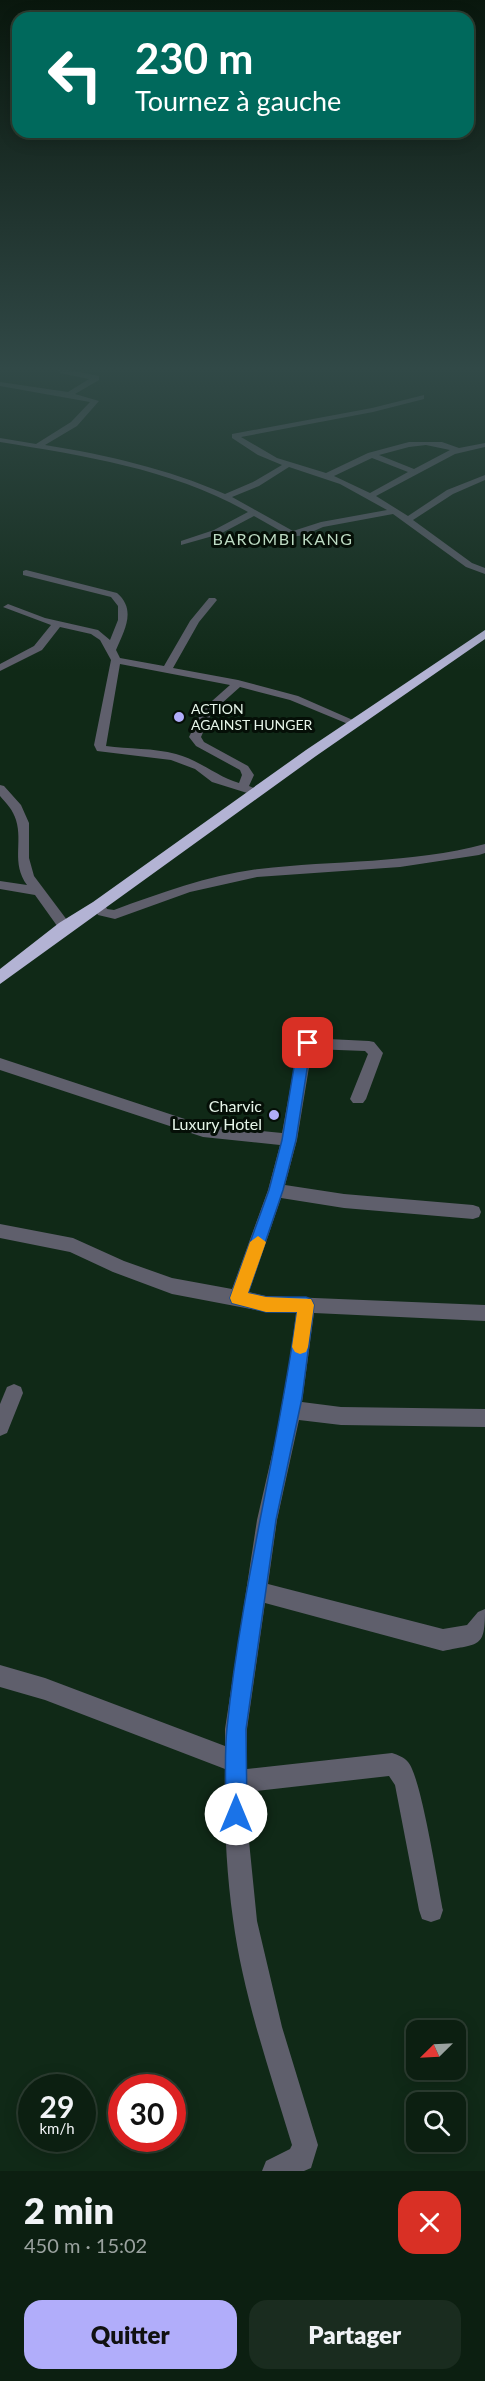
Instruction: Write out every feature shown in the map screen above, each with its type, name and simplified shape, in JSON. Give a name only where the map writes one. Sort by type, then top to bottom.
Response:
[{"type":"highway","points":[[0,978],[65,927],[99,906],[257,792],[485,634]]},
{"type":"street","points":[[144,468],[225,497],[296,534],[321,525],[394,511]]},
{"type":"street","points":[[225,497],[256,484],[282,468]]},
{"type":"street","points":[[299,468],[327,476],[370,496],[469,565],[485,571]]},
{"type":"street","points":[[327,476],[343,468]]},
{"type":"street","points":[[405,468],[415,472]]},
{"type":"street","points":[[370,496],[422,468]]},
{"type":"street","points":[[407,520],[450,492],[485,477]]},
{"type":"street","points":[[184,543],[217,532],[253,513]]},
{"type":"street","points":[[26,573],[114,595],[122,599],[125,604],[114,655],[100,745],[102,749],[173,757],[199,767],[216,780],[257,792]]},
{"type":"street","points":[[167,670],[195,621],[212,600]]},
{"type":"street","points":[[8,607],[57,624],[94,632],[104,638],[114,655],[167,670],[238,683],[294,698],[357,724]]},
{"type":"street","points":[[0,668],[38,648],[57,624]]},
{"type":"street","points":[[238,683],[207,711],[195,737],[200,744],[244,768],[248,775],[243,787]]},
{"type":"street","points":[[0,789],[17,808],[23,823],[23,858],[28,877],[36,891],[65,927]]},
{"type":"street","points":[[99,906],[103,912],[115,915],[187,888],[236,876],[400,863],[475,852],[485,848]]},
{"type":"street","points":[[0,885],[36,891]]},
{"type":"street","points":[[238,1298],[276,1190],[289,1140],[303,1049],[308,1043],[369,1046],[374,1050],[376,1053],[358,1099]]},
{"type":"street","points":[[0,1064],[203,1131],[289,1140]]},
{"type":"street","points":[[276,1190],[344,1201],[473,1212]]},
{"type":"street","points":[[0,1231],[73,1245],[119,1267],[172,1286],[266,1304],[485,1313]]},
{"type":"street","points":[[276,2171],[301,2158],[305,2145],[270,2027],[245,1921],[236,1831],[236,1729],[267,1520],[291,1410],[306,1305]]},
{"type":"street","points":[[0,1427],[14,1393]]},
{"type":"street","points":[[291,1410],[341,1416],[485,1418]]},
{"type":"street","points":[[257,1591],[443,1640],[473,1634],[485,1619]]},
{"type":"street","points":[[0,1676],[45,1689],[236,1772],[392,1764],[401,1772],[406,1785],[430,1910]]},
{"type":"slow traffic","points":[[258,1242],[238,1298],[266,1304],[306,1305],[300,1347]]},
{"type":"place","name":"ACTION AGAINST HUNGER","points":[[179,717]]},
{"type":"place","name":"Charvic Luxury Hotel","points":[[274,1115]]},
{"type":"district","name":"BAROMBI KANG","points":[[283,539]]},
{"type":"route","points":[[236,1814],[236,1729],[267,1520],[294,1398],[306,1305],[266,1304],[238,1298],[276,1190],[289,1140],[303,1049],[308,1043]]}]
